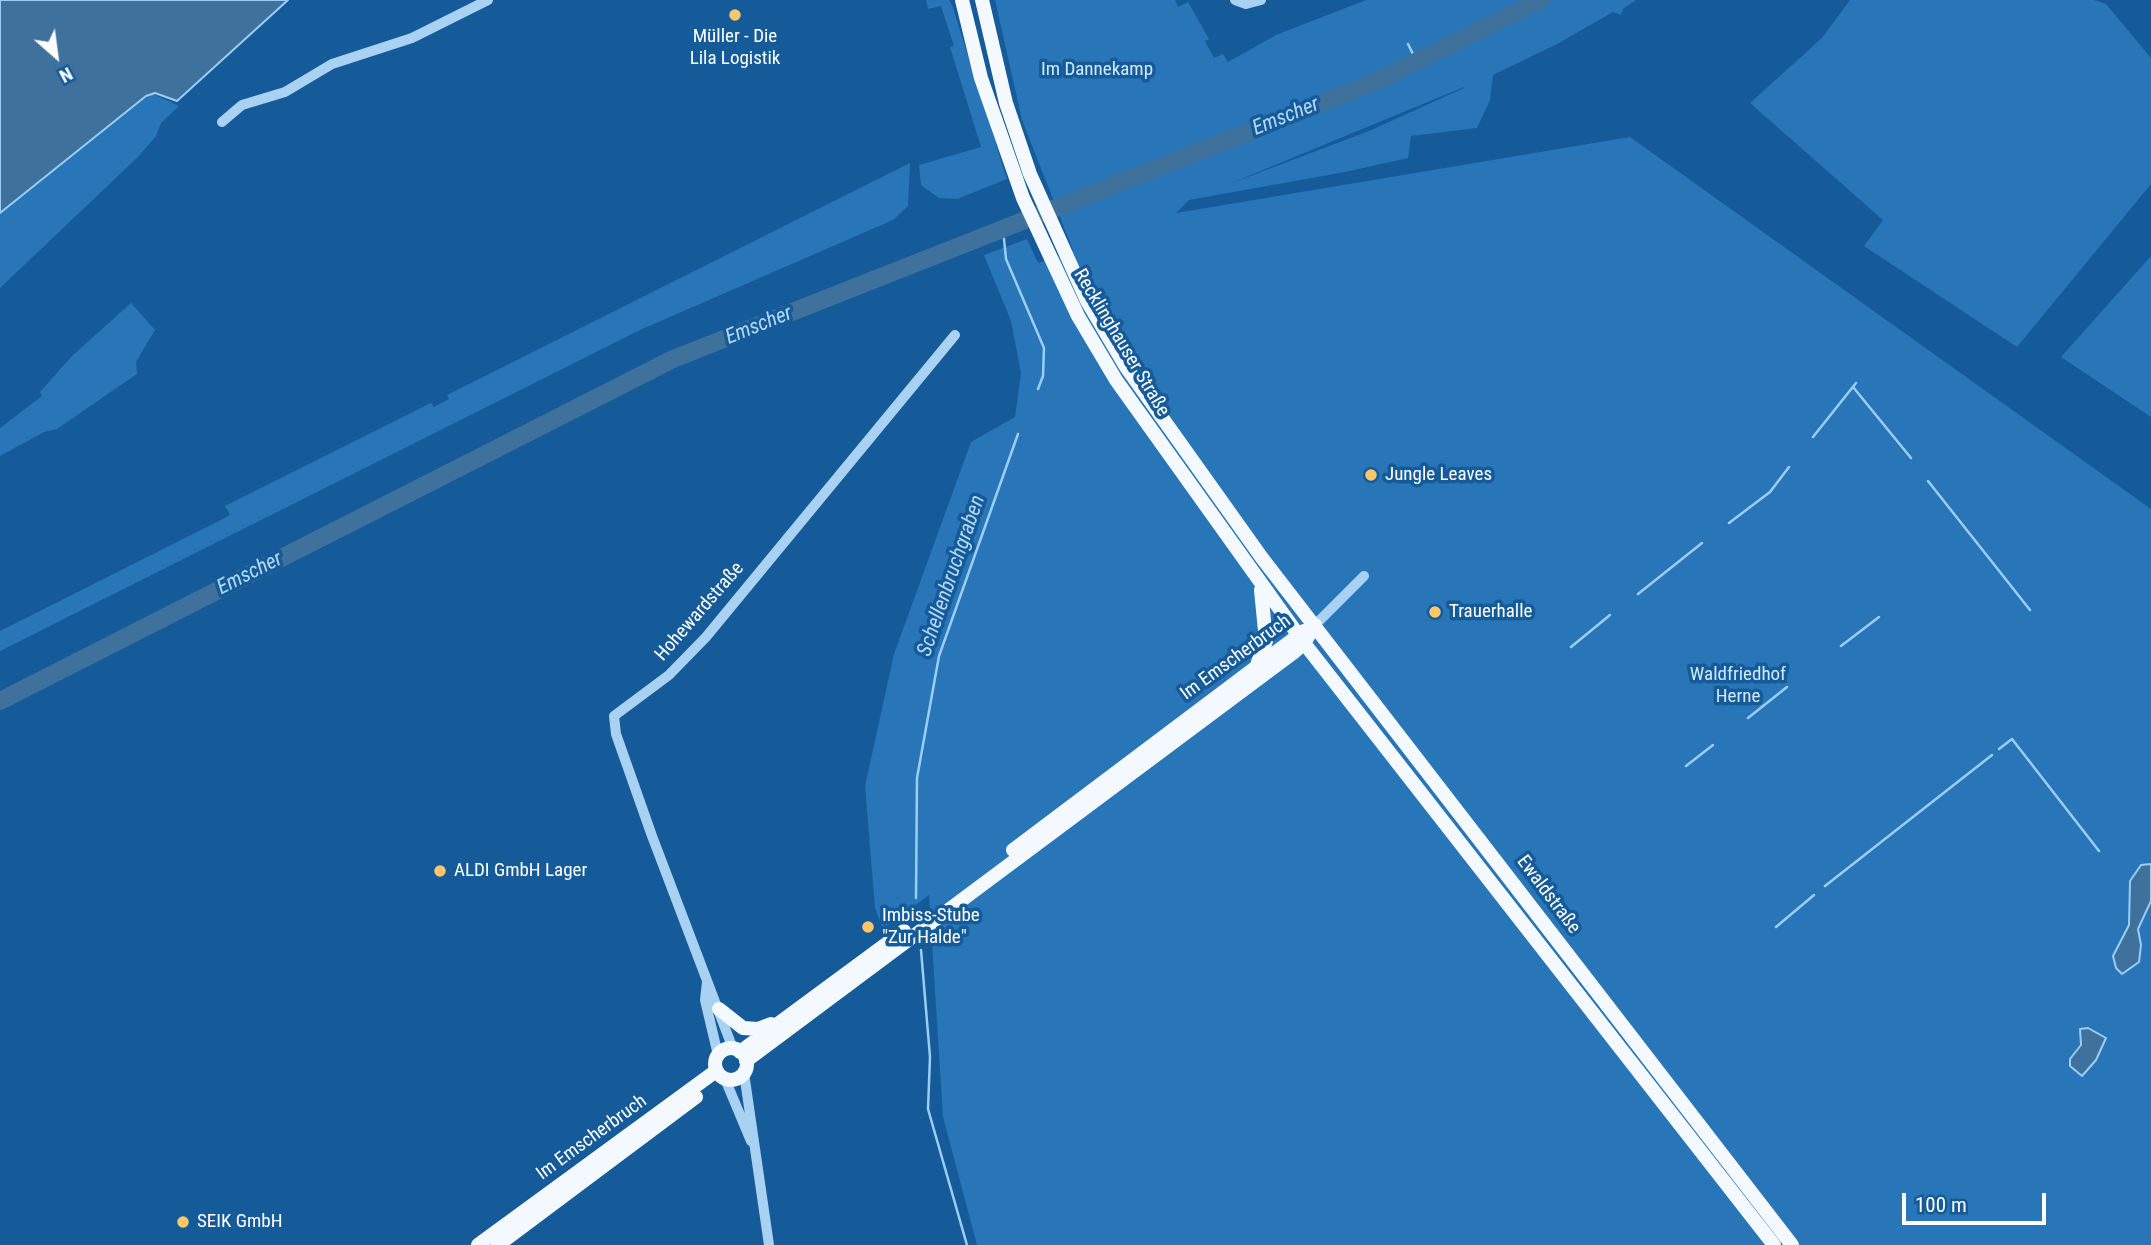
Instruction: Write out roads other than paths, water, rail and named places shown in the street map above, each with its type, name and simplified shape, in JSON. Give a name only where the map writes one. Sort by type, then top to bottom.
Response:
[{"type":"main road","name":"Recklinghauser Straße","points":[[962,0],[981,78],[1023,198],[1078,316],[1116,380],[1300,639]]},
{"type":"main road","name":"Recklinghauser Straße","points":[[982,0],[1006,103],[1037,192],[1087,301],[1126,368],[1217,498],[1315,625]]},
{"type":"main road","points":[[1257,664],[1266,641],[1259,583]]},
{"type":"main road","name":"Im Emscherbruch","points":[[718,1055],[741,1059],[1300,639],[1315,625]]},
{"type":"main road","name":"Ewaldstraße","points":[[1315,625],[1792,1245]]},
{"type":"main road","name":"Im Emscherbruch","points":[[478,1245],[495,1242],[721,1076],[736,1080],[741,1059],[785,1018],[1257,664],[1300,639]]},
{"type":"main road","name":"Ewaldstraße","points":[[1300,639],[1774,1245]]},
{"type":"main road","points":[[719,1009],[743,1028],[758,1029],[785,1018]]},
{"type":"main road","points":[[718,1055],[721,1076]]},
{"type":"street","points":[[222,122],[242,105],[285,92],[332,64],[412,38],[488,0]]},
{"type":"street","points":[[1235,0],[1246,4],[1261,0]]},
{"type":"street","name":"Hohewardstraße","points":[[769,1245],[741,1059],[707,982],[616,734],[614,716],[669,675],[706,637],[955,335]]},
{"type":"street","points":[[1315,625],[1364,576]]},
{"type":"street","name":"Hohewardstraße","points":[[707,982],[705,1000],[718,1055]]},
{"type":"street","name":"Hohewardstraße","points":[[721,1076],[752,1143]]},
{"type":"waterway","name":"Emscher","points":[[0,701],[673,359],[1375,82],[1541,0]]},
{"type":"waterway","points":[[1408,44],[1417,62]]},
{"type":"waterway","name":"Schellenbruchgraben","points":[[1003,229],[1006,259],[1044,348],[1043,376],[1038,389]]},
{"type":"waterway","points":[[1813,437],[1856,383]]},
{"type":"waterway","points":[[1853,387],[1911,458]]},
{"type":"waterway","name":"Schellenbruchgraben","points":[[916,898],[917,778],[939,656],[1018,434]]},
{"type":"waterway","points":[[1729,523],[1770,492],[1789,467]]},
{"type":"waterway","points":[[1928,481],[2030,610]]},
{"type":"waterway","points":[[1638,594],[1702,543]]},
{"type":"waterway","points":[[1571,647],[1610,615]]},
{"type":"waterway","points":[[1841,646],[1879,617]]},
{"type":"waterway","points":[[1748,718],[1787,687]]},
{"type":"waterway","points":[[1999,749],[2012,739],[2099,851]]},
{"type":"waterway","points":[[1686,766],[1713,745]]},
{"type":"waterway","points":[[1825,886],[1992,755]]},
{"type":"waterway","points":[[1776,927],[1814,895]]},
{"type":"waterway","name":"Schellenbruchgraben","points":[[921,950],[930,1057],[928,1109],[967,1245]]},
{"type":"place","name":"Müller - Die Lila Logistik","points":[[735,15]]},
{"type":"place","name":"Jungle Leaves","points":[[1371,475]]},
{"type":"place","name":"Trauerhalle","points":[[1435,612]]},
{"type":"place","name":"ALDI GmbH Lager","points":[[440,871]]},
{"type":"place","name":"Imbiss-Stube \"Zur Halde\"","points":[[868,927]]},
{"type":"place","name":"SEIK GmbH","points":[[183,1222]]},
{"type":"park label","name":"Im Dannekamp","points":[[1097,70]]},
{"type":"park label","name":"Waldfriedhof Herne","points":[[1738,686]]}]
